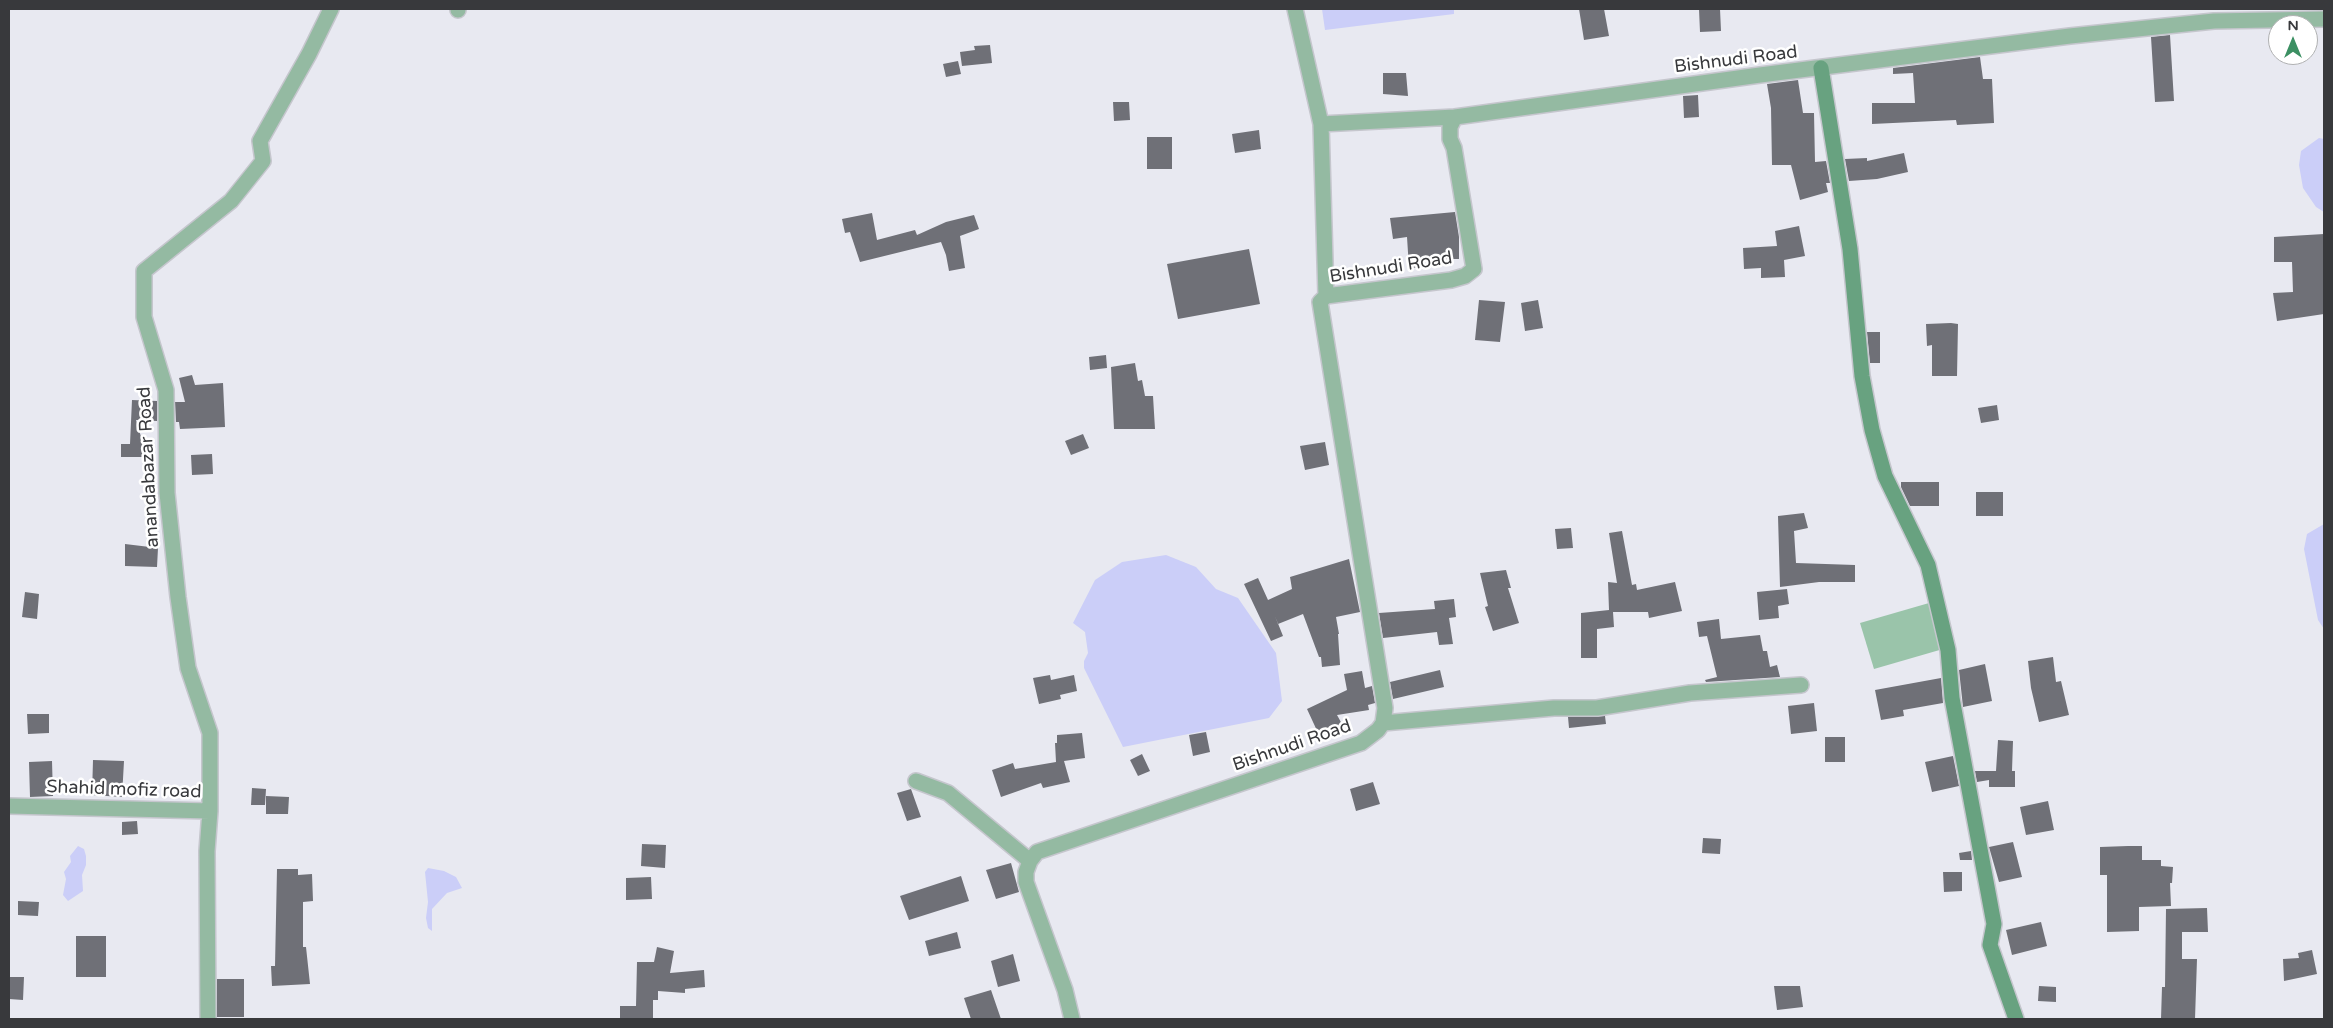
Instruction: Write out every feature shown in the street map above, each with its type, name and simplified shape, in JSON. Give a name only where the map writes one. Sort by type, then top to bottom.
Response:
[{"type":"street","name":"anandabazar Road","points":[[210,811],[210,733],[188,668],[167,493],[166,390],[144,316],[144,271],[231,201],[262,161],[260,141],[309,54],[331,9]]},
{"type":"street","points":[[1295,9],[1321,124],[1326,296]]},
{"type":"street","name":"Bishnudi Road","points":[[1030,861],[1037,852],[1361,743],[1378,730],[1383,723],[1385,708],[1355,509],[1320,314],[1320,302],[1326,296],[1451,280],[1465,276],[1474,269],[1456,158],[1450,139],[1450,127],[1455,118],[2070,36],[2214,21],[2324,19]]},
{"type":"street","points":[[1821,68],[1850,249],[1862,376],[1872,430],[1885,476],[1928,565],[1948,650],[1952,698],[1994,924],[1990,945],[2016,1019]]},
{"type":"street","points":[[1321,124],[1455,118]]},
{"type":"street","points":[[1383,723],[1554,708],[1597,708],[1690,693],[1801,685]]},
{"type":"street","points":[[916,781],[948,793],[1030,861],[1026,872],[1026,882],[1065,990],[1072,1019]]},
{"type":"street","name":"Shahid mofiz road","points":[[9,806],[210,811],[207,851],[208,1019]]},
{"type":"green space","points":[[1929,603],[1943,649],[1874,669],[1860,623]]},
{"type":"water","points":[[1322,9],[1454,9],[1454,14],[1325,30]]},
{"type":"water","points":[[2319,138],[2324,139],[2324,212],[2316,207],[2303,188],[2299,165],[2301,151]]},
{"type":"water","points":[[2324,524],[2324,629],[2318,620],[2304,549],[2307,534]]},
{"type":"water","points":[[1166,555],[1196,567],[1216,589],[1238,598],[1276,653],[1282,701],[1269,718],[1123,747],[1084,668],[1084,661],[1088,653],[1085,632],[1073,623],[1095,580],[1122,562]]},
{"type":"water","points":[[78,846],[84,849],[86,856],[86,865],[82,875],[83,891],[68,901],[63,895],[66,879],[64,872],[71,862],[70,856]]},
{"type":"water","points":[[428,868],[444,871],[456,877],[462,888],[447,893],[432,909],[432,931],[428,928],[426,918],[428,902],[425,872]]},
{"type":"building","points":[[1579,9],[1604,9],[1609,36],[1584,40]]},
{"type":"building","points":[[1699,9],[1720,9],[1721,31],[1700,32]]},
{"type":"building","points":[[2170,35],[2174,101],[2155,102],[2151,37]]},
{"type":"building","points":[[990,45],[992,63],[962,66],[960,52],[975,50],[974,46]]},
{"type":"building","points":[[1980,57],[1983,79],[1992,79],[1994,123],[1957,125],[1956,120],[1872,124],[1872,103],[1915,103],[1913,73],[1893,74],[1893,68]]},
{"type":"building","points":[[958,61],[961,74],[946,77],[943,64]]},
{"type":"building","points":[[1383,73],[1406,73],[1408,96],[1383,94]]},
{"type":"building","points":[[1798,80],[1803,113],[1814,113],[1815,162],[1826,161],[1830,183],[1826,183],[1828,192],[1800,200],[1791,165],[1772,165],[1771,108],[1767,84]]},
{"type":"building","points":[[1698,95],[1699,117],[1684,118],[1683,96]]},
{"type":"building","points":[[1113,102],[1129,102],[1130,120],[1114,121]]},
{"type":"building","points":[[1259,130],[1261,149],[1235,153],[1232,134]]},
{"type":"building","points":[[1147,137],[1172,137],[1172,169],[1147,169]]},
{"type":"building","points":[[1904,153],[1908,172],[1877,179],[1849,181],[1845,159],[1867,158],[1867,161]]},
{"type":"building","points":[[1455,212],[1459,237],[1459,259],[1422,259],[1423,267],[1409,268],[1407,237],[1393,239],[1390,218]]},
{"type":"building","points":[[872,213],[877,240],[915,230],[917,235],[946,222],[974,215],[979,229],[960,236],[965,268],[949,271],[941,242],[860,262],[850,232],[845,233],[842,219]]},
{"type":"building","points":[[1799,226],[1805,256],[1784,260],[1785,277],[1761,278],[1761,268],[1744,269],[1743,248],[1777,246],[1775,231]]},
{"type":"building","points":[[2324,234],[2324,314],[2277,321],[2273,293],[2293,292],[2292,262],[2274,262],[2274,237]]},
{"type":"building","points":[[1249,249],[1260,304],[1178,319],[1167,264]]},
{"type":"building","points":[[1479,300],[1505,302],[1500,342],[1475,340]]},
{"type":"building","points":[[1538,300],[1543,328],[1525,331],[1521,303]]},
{"type":"building","points":[[1926,324],[1958,324],[1957,376],[1932,376],[1932,345],[1927,346]]},
{"type":"building","points":[[1867,332],[1880,332],[1880,363],[1870,363]]},
{"type":"building","points":[[1106,355],[1107,368],[1090,370],[1089,357]]},
{"type":"building","points":[[1135,363],[1138,381],[1142,380],[1145,396],[1153,396],[1155,429],[1114,429],[1111,367]]},
{"type":"building","points":[[192,375],[195,385],[223,383],[225,427],[180,429],[179,422],[176,422],[175,402],[185,402],[179,378]]},
{"type":"building","points":[[132,400],[157,401],[157,421],[136,420],[147,457],[121,457],[121,444],[130,444]]},
{"type":"building","points":[[1997,405],[1999,420],[1981,423],[1978,408]]},
{"type":"building","points":[[1083,434],[1089,448],[1071,455],[1065,441]]},
{"type":"building","points":[[1325,442],[1329,465],[1305,470],[1300,446]]},
{"type":"building","points":[[212,454],[213,474],[192,475],[191,455]]},
{"type":"building","points":[[1901,482],[1939,482],[1939,506],[1910,506],[1901,487]]},
{"type":"building","points":[[1976,492],[2003,492],[2003,516],[1976,516]]},
{"type":"building","points":[[1804,513],[1808,528],[1794,531],[1796,563],[1855,565],[1855,582],[1819,582],[1780,587],[1778,516]]},
{"type":"building","points":[[1571,528],[1573,548],[1557,549],[1555,529]]},
{"type":"building","points":[[1622,531],[1632,585],[1636,584],[1637,590],[1675,582],[1682,611],[1649,618],[1648,612],[1613,612],[1614,627],[1597,629],[1597,658],[1581,658],[1581,613],[1609,610],[1608,582],[1617,583],[1609,533]]},
{"type":"building","points":[[125,544],[158,548],[157,567],[125,566]]},
{"type":"building","points":[[1349,559],[1360,612],[1336,617],[1339,634],[1340,665],[1322,667],[1321,657],[1319,657],[1303,614],[1278,624],[1283,636],[1271,641],[1244,584],[1258,578],[1268,600],[1292,589],[1290,577]]},
{"type":"building","points":[[1506,570],[1511,588],[1508,588],[1519,623],[1493,631],[1485,607],[1488,606],[1480,573]]},
{"type":"building","points":[[1787,589],[1789,604],[1778,606],[1779,618],[1759,620],[1757,592]]},
{"type":"building","points":[[25,592],[39,594],[37,619],[22,617]]},
{"type":"building","points":[[1454,599],[1456,617],[1449,618],[1453,644],[1439,645],[1437,632],[1383,638],[1379,613],[1435,609],[1434,601]]},
{"type":"building","points":[[1719,619],[1721,639],[1760,635],[1763,651],[1767,651],[1770,667],[1777,665],[1780,677],[1706,682],[1705,680],[1717,677],[1707,636],[1699,637],[1697,622]]},
{"type":"building","points":[[2053,657],[2056,682],[2061,681],[2069,715],[2039,722],[2031,688],[2028,661]]},
{"type":"building","points":[[1985,664],[1992,701],[1963,707],[1959,670]]},
{"type":"building","points":[[1440,670],[1444,687],[1393,699],[1390,682]]},
{"type":"building","points":[[1362,671],[1365,688],[1372,686],[1375,703],[1368,705],[1369,710],[1337,715],[1342,724],[1319,735],[1307,709],[1347,690],[1344,674]]},
{"type":"building","points":[[1050,675],[1051,680],[1074,675],[1077,691],[1060,695],[1061,699],[1039,704],[1033,678]]},
{"type":"building","points":[[1941,678],[1943,703],[1903,710],[1904,716],[1881,720],[1875,690]]},
{"type":"building","points":[[1814,703],[1817,731],[1791,734],[1788,706]]},
{"type":"building","points":[[27,714],[49,714],[49,733],[28,734]]},
{"type":"building","points":[[1605,716],[1606,724],[1569,728],[1568,717]]},
{"type":"building","points":[[1206,732],[1210,752],[1193,756],[1189,735]]},
{"type":"building","points":[[1082,733],[1085,758],[1064,761],[1070,782],[1043,788],[1041,783],[1001,797],[992,770],[1013,763],[1015,769],[1056,762],[1055,743],[1057,743],[1057,735]]},
{"type":"building","points":[[1825,737],[1845,737],[1845,762],[1825,762]]},
{"type":"building","points":[[1998,740],[2013,741],[2012,771],[2015,771],[2015,787],[1989,787],[1989,780],[1977,782],[1975,771],[1996,771]]},
{"type":"building","points":[[1142,754],[1150,771],[1138,776],[1130,760]]},
{"type":"building","points":[[1953,756],[1959,786],[1932,792],[1925,762]]},
{"type":"building","points":[[93,760],[124,761],[122,797],[92,795]]},
{"type":"building","points":[[52,761],[53,796],[30,797],[29,762]]},
{"type":"building","points":[[1373,782],[1380,804],[1356,811],[1350,789]]},
{"type":"building","points":[[252,788],[266,789],[265,805],[251,805]]},
{"type":"building","points":[[911,789],[921,817],[907,821],[897,793]]},
{"type":"building","points":[[266,796],[289,797],[288,814],[266,814]]},
{"type":"building","points":[[2048,801],[2054,830],[2026,835],[2020,807]]},
{"type":"building","points":[[137,821],[138,834],[122,835],[122,822]]},
{"type":"building","points":[[1703,838],[1721,839],[1720,854],[1702,853]]},
{"type":"building","points":[[2013,842],[2022,877],[1999,882],[1989,847]]},
{"type":"building","points":[[642,844],[666,845],[665,868],[641,866]]},
{"type":"building","points":[[2142,846],[2142,860],[2161,860],[2161,866],[2173,867],[2172,883],[2170,883],[2171,906],[2139,907],[2139,931],[2107,932],[2107,875],[2100,875],[2100,847]]},
{"type":"building","points":[[1971,851],[1972,860],[1960,860],[1959,853]]},
{"type":"building","points":[[1011,863],[1019,892],[996,899],[986,870]]},
{"type":"building","points":[[277,869],[298,869],[298,875],[312,874],[313,901],[303,902],[303,947],[306,947],[310,984],[272,986],[271,966],[275,966]]},
{"type":"building","points":[[1943,872],[1962,872],[1962,891],[1944,892]]},
{"type":"building","points":[[961,876],[969,901],[909,920],[900,896]]},
{"type":"building","points":[[651,877],[652,899],[626,900],[626,878]]},
{"type":"building","points":[[18,901],[39,902],[38,916],[18,915]]},
{"type":"building","points":[[2207,908],[2208,932],[2182,932],[2182,959],[2197,959],[2195,1019],[2161,1019],[2162,987],[2165,987],[2166,909]]},
{"type":"building","points":[[2041,922],[2047,946],[2012,955],[2006,930]]},
{"type":"building","points":[[957,932],[961,948],[929,956],[925,941]]},
{"type":"building","points":[[76,936],[106,936],[106,977],[76,977]]},
{"type":"building","points":[[657,947],[674,951],[670,973],[704,970],[705,987],[685,989],[685,993],[658,991],[658,1000],[653,1000],[653,1019],[620,1019],[620,1006],[636,1006],[637,962],[654,962]]},
{"type":"building","points":[[2312,950],[2317,974],[2284,981],[2283,959],[2299,958],[2298,953]]},
{"type":"building","points":[[1013,954],[1020,981],[998,987],[991,961]]},
{"type":"building","points":[[9,977],[24,977],[23,1000],[9,999]]},
{"type":"building","points":[[217,979],[244,979],[244,1017],[217,1017]]},
{"type":"building","points":[[1774,986],[1800,986],[1803,1007],[1777,1010]]},
{"type":"building","points":[[2039,986],[2056,987],[2056,1002],[2038,1001]]},
{"type":"building","points":[[991,990],[1001,1019],[971,1019],[964,998]]}]
